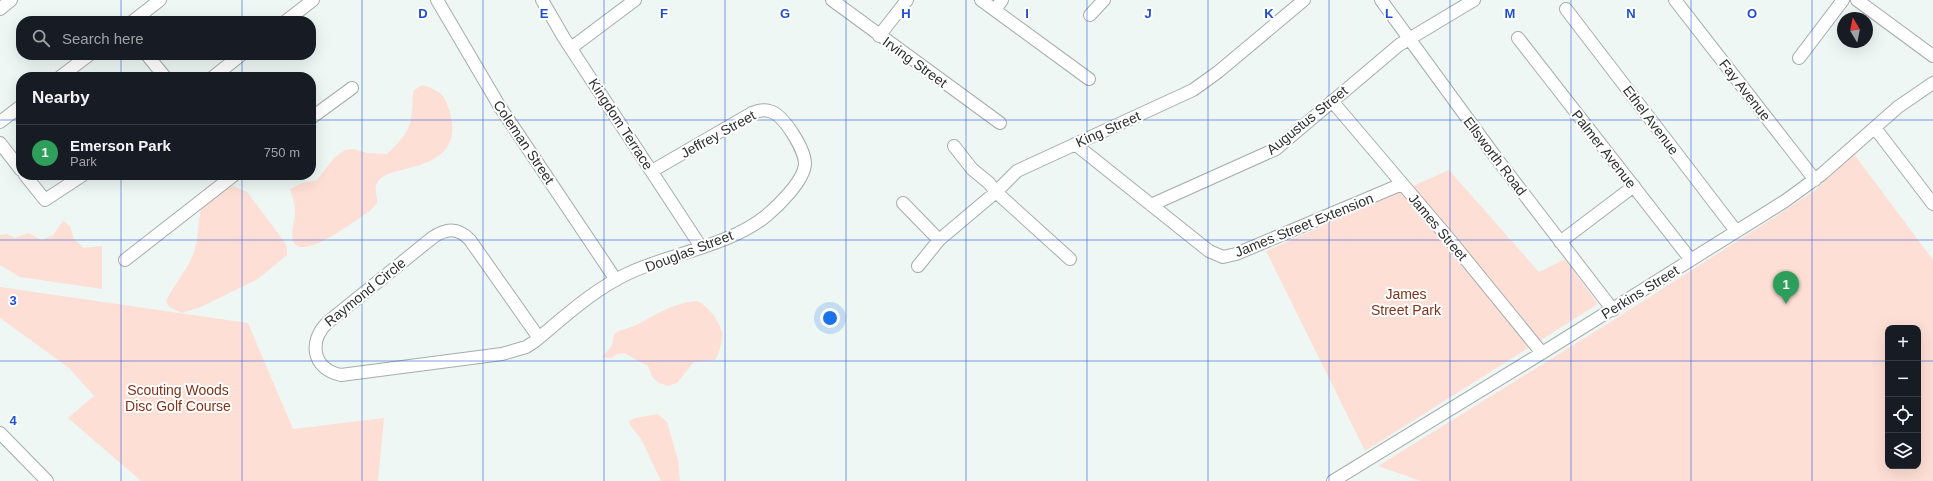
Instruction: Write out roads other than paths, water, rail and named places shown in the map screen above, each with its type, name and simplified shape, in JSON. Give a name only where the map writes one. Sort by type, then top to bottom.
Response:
[{"type":"street","points":[[139,16],[160,0]]},
{"type":"street","points":[[292,16],[312,0]]},
{"type":"street","name":"Coleman Street","points":[[437,0],[500,107],[616,280]]},
{"type":"street","name":"Kingdom Terrace","points":[[542,0],[571,48],[701,247]]},
{"type":"street","points":[[571,48],[635,0]]},
{"type":"street","name":"Irving Street","points":[[832,0],[879,36],[1000,123]]},
{"type":"street","points":[[879,36],[907,0]]},
{"type":"street","points":[[981,0],[1089,79]]},
{"type":"street","points":[[995,10],[1002,0]]},
{"type":"street","points":[[1090,15],[1104,0]]},
{"type":"street","name":"King Street","points":[[918,266],[939,240],[996,192],[1017,171],[1200,86],[1304,0]]},
{"type":"street","name":"Ellsworth Road","points":[[1381,0],[1497,159],[1613,310]]},
{"type":"street","name":"Augustus Street","points":[[1152,205],[1268,154],[1285,142],[1399,45],[1474,0]]},
{"type":"street","name":"Fay Avenue","points":[[1675,0],[1815,180]]},
{"type":"street","points":[[1799,58],[1843,0]]},
{"type":"street","points":[[1857,0],[1933,56]]},
{"type":"street","name":"Ethel Avenue","points":[[1566,9],[1736,231]]},
{"type":"street","name":"Palmer Avenue","points":[[1518,38],[1691,260]]},
{"type":"street","points":[[67,72],[82,60]]},
{"type":"street","points":[[151,60],[161,72]]},
{"type":"street","points":[[219,72],[235,60]]},
{"type":"street","name":"Perkins Street","points":[[1333,481],[1613,310],[1815,180],[1898,107],[1933,83]]},
{"type":"street","points":[[316,114],[352,88]]},
{"type":"street","name":"James Street","points":[[1332,101],[1542,353]]},
{"type":"street","points":[[0,122],[16,110]]},
{"type":"street","name":"Jeffrey Street","points":[[652,171],[758,111],[771,111],[777,115],[798,142]]},
{"type":"street","points":[[1875,128],[1933,204]]},
{"type":"street","name":"Douglas Street","points":[[539,338],[585,301],[630,272],[701,247],[756,224],[767,215],[797,183],[805,165],[798,142]]},
{"type":"street","points":[[0,143],[16,164]]},
{"type":"street","name":"James Street Extension","points":[[1075,144],[1209,251],[1223,257],[1229,256],[1402,184]]},
{"type":"street","points":[[954,146],[972,169],[990,183],[996,192],[1070,259]]},
{"type":"street","points":[[29,180],[45,200],[75,180]]},
{"type":"street","points":[[125,260],[228,180]]},
{"type":"street","points":[[1560,242],[1634,186]]},
{"type":"street","points":[[903,203],[939,240]]},
{"type":"street","name":"Raymond Circle","points":[[448,230],[464,234],[470,240],[539,338],[526,347],[502,354],[341,375],[331,373],[325,369],[317,356],[314,347],[320,330],[328,322],[441,231],[448,230]]},
{"type":"street","points":[[0,433],[47,481]]},
{"type":"place","name":"Emerson Park","points":[[1786,304]]},
{"type":"park label","name":"James Street Park","points":[[1406,302]]},
{"type":"park label","name":"Scouting Woods Disc Golf Course","points":[[178,398]]}]
